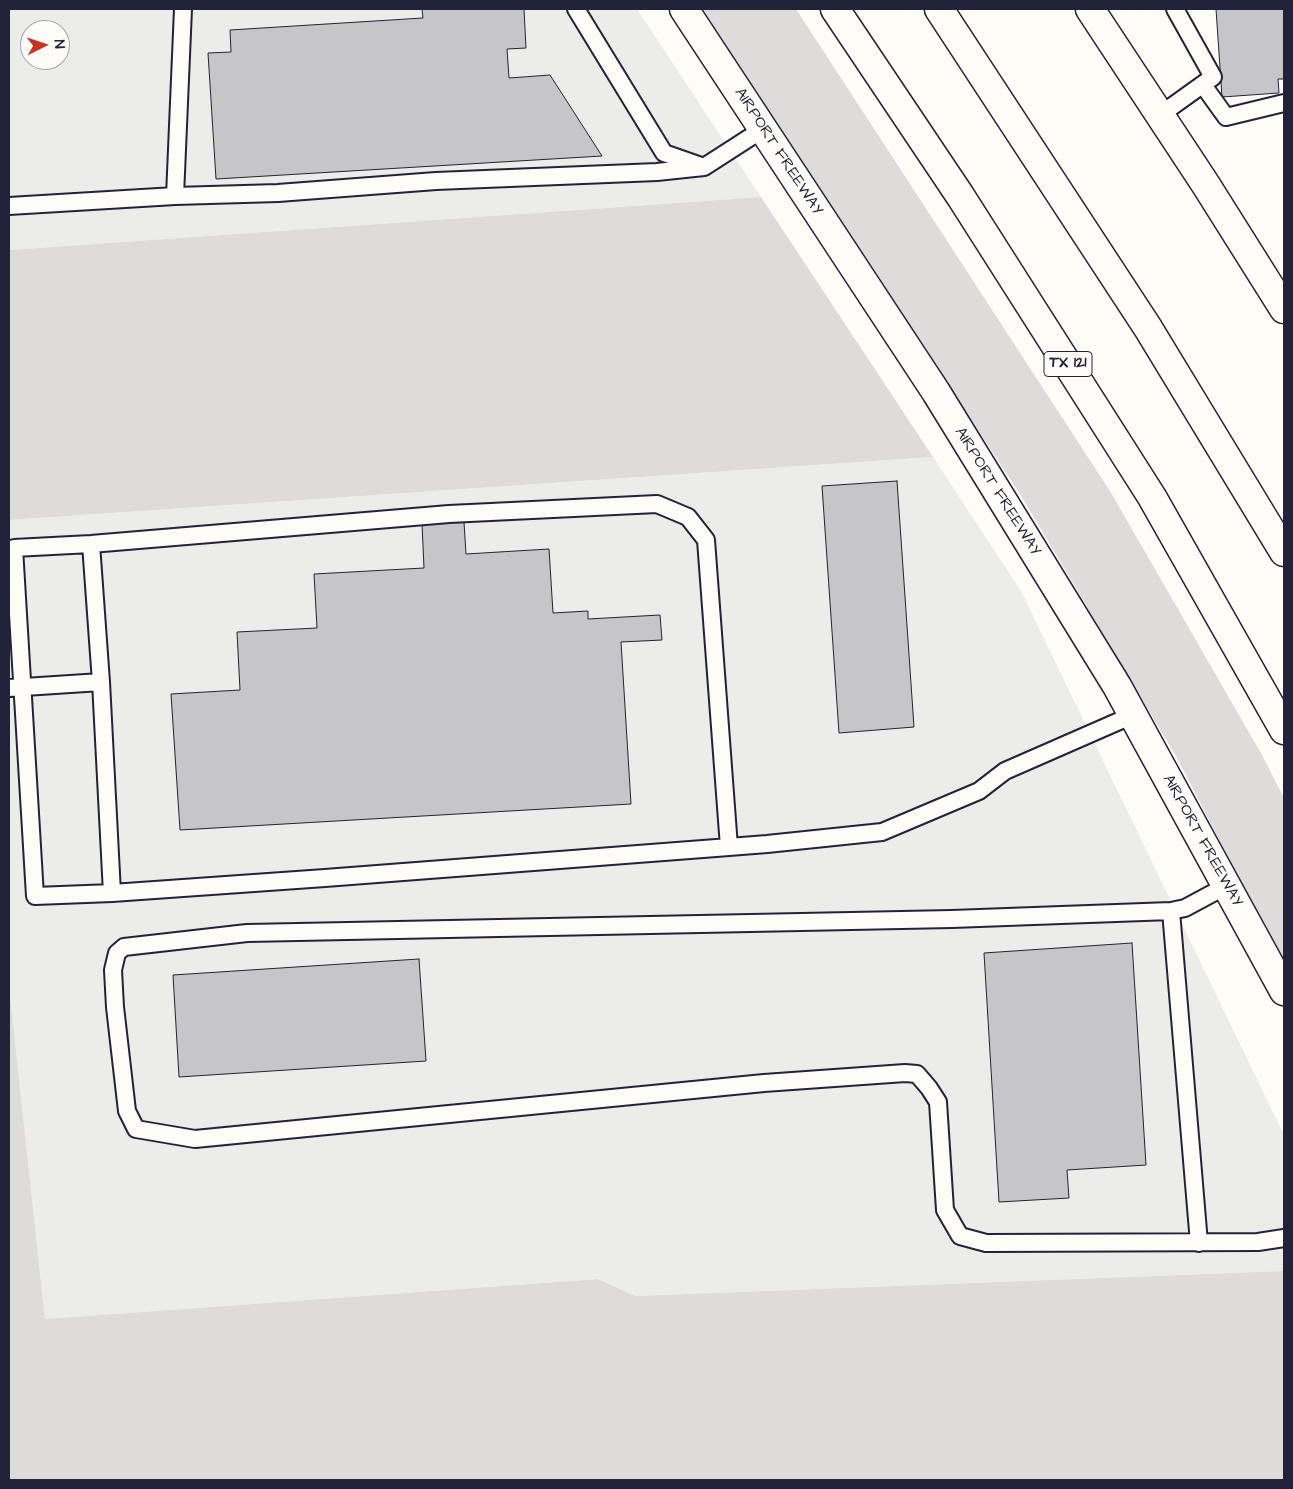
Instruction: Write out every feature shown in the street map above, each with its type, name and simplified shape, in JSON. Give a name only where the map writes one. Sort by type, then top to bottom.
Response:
[{"type":"main road","name":"AIRPORT FREEWAY","points":[[684,9],[936,392],[1117,686],[1284,991]]},
{"type":"main road","name":"TX 121","points":[[835,9],[961,197],[1152,498],[1284,730]]},
{"type":"main road","points":[[939,9],[1148,328],[1284,552]]},
{"type":"main road","points":[[1090,9],[1206,184],[1284,308]]},
{"type":"lane","points":[[175,196],[184,9]]},
{"type":"lane","points":[[576,9],[664,153],[704,167]]},
{"type":"lane","points":[[1160,115],[1213,77],[1175,9]]},
{"type":"lane","points":[[1202,85],[1226,117],[1284,103]]},
{"type":"lane","points":[[9,206],[175,196],[278,193],[445,180],[656,172],[704,167],[763,129]]},
{"type":"lane","points":[[729,847],[706,540],[688,518],[657,504],[449,514],[91,544],[14,548],[16,688],[35,896],[112,893],[325,878],[729,847],[882,832],[979,791],[1005,771],[1133,715]]},
{"type":"lane","points":[[91,544],[101,682],[112,893]]},
{"type":"lane","points":[[16,688],[101,682]]},
{"type":"lane","points":[[1226,886],[1185,908],[1171,911],[952,919],[247,933],[124,947],[118,953],[113,970],[114,1007],[127,1111],[136,1129],[195,1139],[754,1084],[905,1073],[917,1074],[938,1102],[945,1210],[960,1236],[986,1243],[1258,1242],[1284,1238]]},
{"type":"lane","points":[[1171,911],[1199,1242]]},
{"type":"shaded area","points":[[9,9],[637,9],[761,197],[9,250]]},
{"type":"shaded area","points":[[701,9],[796,9],[1110,491],[1262,755],[1284,798],[1284,965],[1177,758],[1020,494]]},
{"type":"shaded area","points":[[761,197],[933,457],[9,520],[9,250]]},
{"type":"shaded area","points":[[933,457],[1021,591],[1284,1135],[1284,1271],[634,1296],[598,1279],[45,1319],[9,986],[9,520]]},
{"type":"shaded area","points":[[9,986],[45,1319],[598,1279],[635,1296],[1284,1271],[1284,1480],[9,1480]]},
{"type":"building","points":[[422,9],[524,9],[526,48],[507,49],[509,78],[550,75],[602,156],[216,179],[208,53],[231,52],[230,30],[423,18]]},
{"type":"building","points":[[1216,9],[1284,9],[1284,79],[1278,79],[1279,93],[1222,97]]},
{"type":"building","points":[[897,481],[914,727],[839,733],[822,486]]},
{"type":"building","points":[[464,522],[466,554],[549,549],[553,613],[588,611],[588,619],[660,615],[662,640],[621,642],[631,804],[180,830],[171,694],[240,690],[237,632],[317,628],[314,574],[424,568],[422,524]]},
{"type":"building","points":[[1132,943],[1146,1165],[1067,1170],[1069,1198],[999,1202],[984,953]]},
{"type":"building","points":[[419,959],[426,1061],[179,1077],[173,975]]}]
